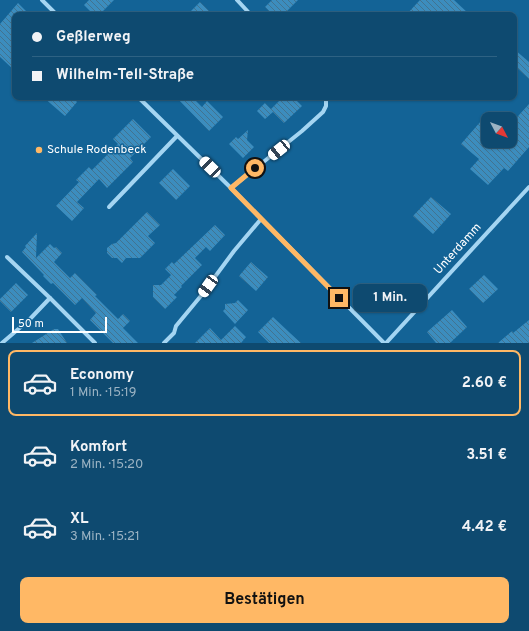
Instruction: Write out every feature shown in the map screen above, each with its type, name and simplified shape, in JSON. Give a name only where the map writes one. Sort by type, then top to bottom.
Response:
[{"type":"street","points":[[42,0],[54,12]]},
{"type":"street","points":[[46,4],[50,0]]},
{"type":"street","points":[[237,0],[248,12]]},
{"type":"street","points":[[141,100],[385,343]]},
{"type":"street","points":[[231,188],[302,131],[323,112],[326,106],[326,100]]},
{"type":"street","points":[[109,207],[177,136]]},
{"type":"street","name":"Unterdamm","points":[[385,343],[529,187]]},
{"type":"street","points":[[164,343],[174,333],[176,326],[200,297],[234,251],[261,219]]},
{"type":"street","points":[[7,257],[95,343]]},
{"type":"street","points":[[2,343],[30,319],[50,298]]},
{"type":"building","points":[[89,0],[114,0],[102,12],[91,12],[84,5]]},
{"type":"building","points":[[272,0],[298,0],[286,12],[270,12],[265,7]]},
{"type":"building","points":[[420,0],[454,0],[467,12],[409,12]]},
{"type":"building","points":[[200,2],[210,12],[190,12]]},
{"type":"building","points":[[18,3],[27,12],[12,12],[12,68],[0,57],[0,24]]},
{"type":"building","points":[[517,52],[529,62],[529,79],[517,68]]},
{"type":"building","points":[[46,100],[75,100],[77,102],[65,116]]},
{"type":"building","points":[[179,100],[195,100],[202,107],[207,101],[223,117],[209,131]]},
{"type":"building","points":[[280,100],[296,100],[302,106],[284,123],[273,112],[265,119],[257,111],[265,103],[271,109]]},
{"type":"building","points":[[529,104],[529,147],[508,171],[504,168],[488,185],[470,169],[479,159],[461,144],[481,121],[481,148],[517,148],[517,117]]},
{"type":"building","points":[[133,119],[151,137],[130,158],[133,162],[107,188],[99,179],[77,202],[84,208],[72,221],[56,206],[79,182],[76,180],[89,167],[92,170],[118,144],[113,139]]},
{"type":"building","points":[[248,130],[247,140],[254,147],[243,158],[229,144],[236,137],[238,139]]},
{"type":"building","points":[[173,169],[190,186],[176,200],[159,183]]},
{"type":"building","points":[[431,197],[451,214],[433,234],[413,216]]},
{"type":"building","points":[[147,212],[160,225],[148,236],[155,243],[140,258],[126,258],[122,263],[117,258],[112,258],[107,253],[107,248],[116,243]]},
{"type":"building","points":[[215,225],[225,235],[210,251],[206,247],[195,258],[202,265],[181,286],[182,287],[174,295],[177,297],[165,309],[153,297],[153,285],[161,285],[171,275],[165,269],[172,262],[174,264]]},
{"type":"building","points":[[37,233],[36,258],[50,244],[54,248],[56,247],[62,253],[54,262],[70,278],[75,273],[118,319],[123,314],[130,321],[123,328],[138,343],[113,343],[90,320],[96,313],[82,298],[75,305],[53,283],[51,284],[43,276],[44,275],[22,252],[26,247],[25,246]]},
{"type":"building","points":[[251,262],[268,277],[256,291],[239,276]]},
{"type":"building","points":[[484,275],[498,289],[483,303],[469,289]]},
{"type":"building","points":[[16,283],[28,295],[11,312],[0,301],[0,299]]},
{"type":"building","points":[[238,300],[248,310],[235,324],[223,311],[225,309],[225,304],[235,303]]},
{"type":"building","points":[[452,310],[467,327],[450,343],[436,343],[427,332]]},
{"type":"building","points":[[273,317],[301,343],[269,343],[258,332]]},
{"type":"building","points":[[529,320],[529,343],[498,343],[512,331],[513,333]]},
{"type":"building","points":[[235,326],[246,337],[241,343],[195,343],[210,328],[221,340]]},
{"type":"building","points":[[54,329],[58,329],[67,343],[32,343]]},
{"type":"place","name":"Schule Rodenbeck","points":[[39,150]]},
{"type":"route","points":[[255,168],[231,188],[339,298]]}]
